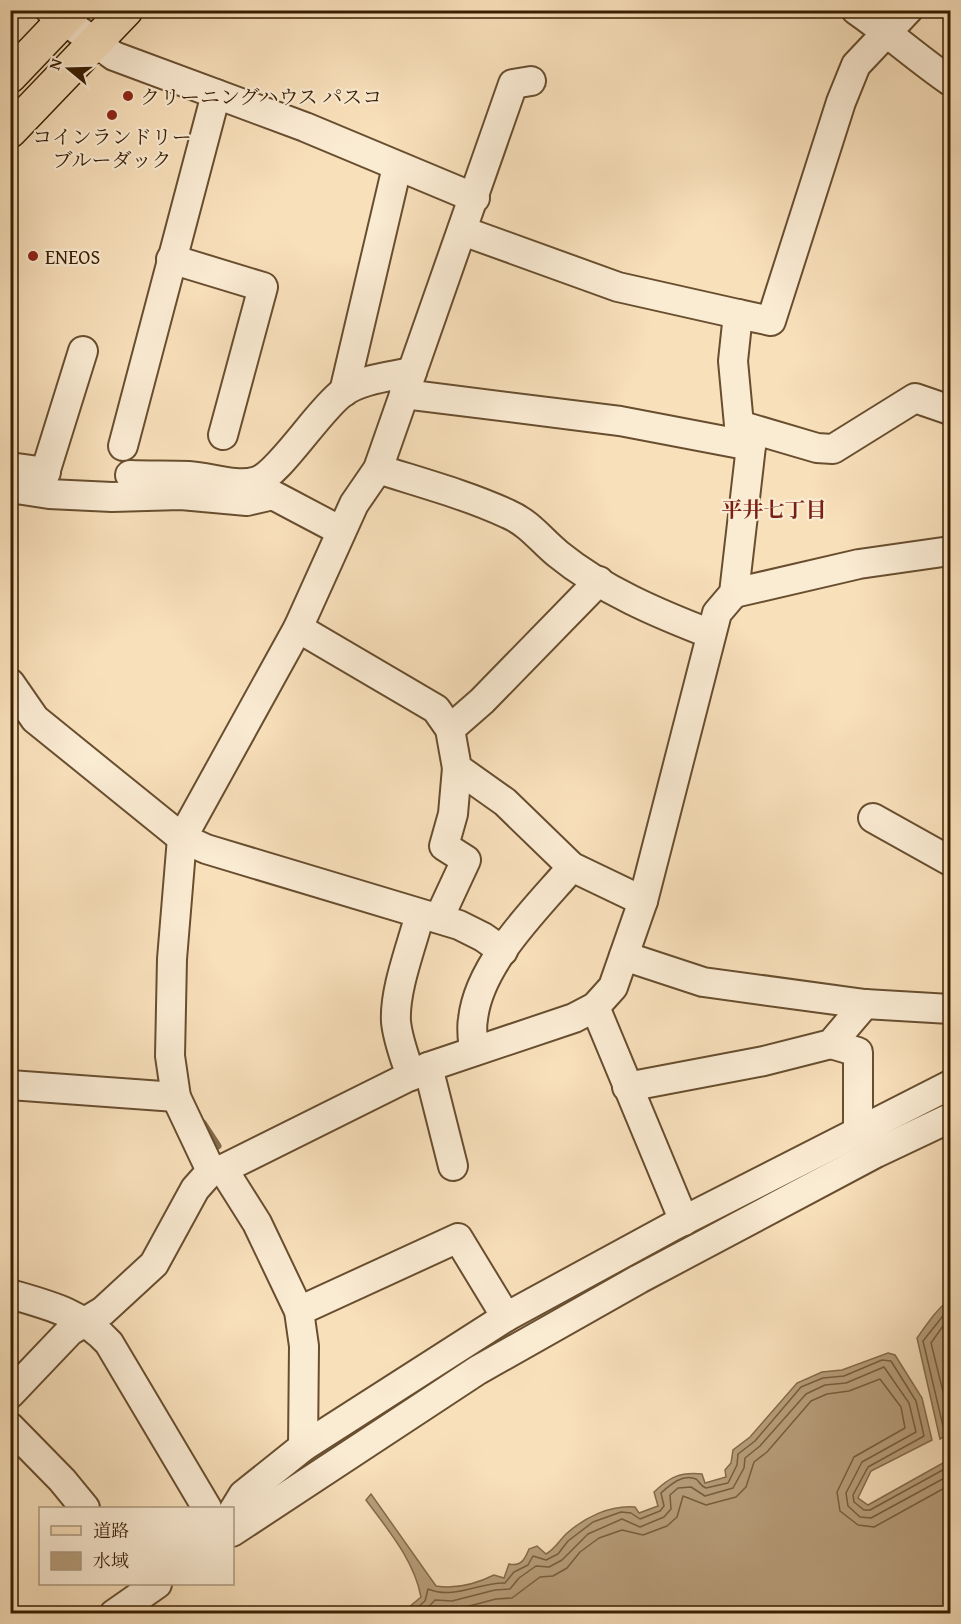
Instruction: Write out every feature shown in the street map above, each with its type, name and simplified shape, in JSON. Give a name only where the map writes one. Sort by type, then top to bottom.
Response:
[{"type":"main road","points":[[10,131],[126,10]]},
{"type":"main road","points":[[10,76],[62,14]]},
{"type":"street","points":[[856,10],[888,32],[914,57],[951,81]]},
{"type":"street","points":[[463,231],[618,287],[771,321],[852,74],[856,65],[908,10]]},
{"type":"street","points":[[62,14],[95,43],[114,56],[305,127],[475,198]]},
{"type":"street","points":[[303,1448],[304,1309],[257,1223],[217,1170],[176,1097],[170,1056],[172,959],[182,838],[298,628],[354,504],[378,469],[475,198],[513,84],[531,81]]},
{"type":"street","points":[[123,446],[216,94]]},
{"type":"street","points":[[344,392],[397,167]]},
{"type":"street","points":[[171,259],[263,287],[223,435]]},
{"type":"street","points":[[10,1394],[70,1331],[103,1311],[154,1264],[195,1189],[217,1170],[420,1071],[574,1018],[595,1007],[613,987],[643,901],[717,613],[734,593],[745,436],[733,361],[738,314]]},
{"type":"street","points":[[43,482],[83,351]]},
{"type":"street","points":[[10,467],[43,482],[112,497],[173,486],[259,481],[271,472],[344,392],[362,383],[408,383],[620,421],[833,449],[915,398],[951,410]]},
{"type":"street","points":[[378,469],[510,514],[538,533],[557,554],[599,581],[663,616],[711,634]]},
{"type":"street","points":[[130,475],[247,501],[273,495],[341,531]]},
{"type":"street","points":[[10,488],[43,482]]},
{"type":"street","points":[[734,593],[859,564],[951,551]]},
{"type":"street","points":[[450,729],[482,701],[599,581]]},
{"type":"street","points":[[298,628],[436,709],[450,729],[458,768],[453,814],[444,846],[466,860],[430,916],[397,1002],[396,1021],[399,1040],[420,1071],[453,1166]]},
{"type":"street","points":[[10,683],[35,719],[182,838],[206,849],[430,916],[483,937],[503,951]]},
{"type":"street","points":[[458,768],[505,802],[572,867],[643,901]]},
{"type":"street","points":[[873,818],[951,861]]},
{"type":"street","points":[[474,1051],[472,1020],[478,996],[503,951],[572,867]]},
{"type":"street","points":[[624,956],[703,982],[865,1004],[951,1008]]},
{"type":"street","points":[[831,1044],[865,1004]]},
{"type":"street","points":[[595,1007],[680,1223]]},
{"type":"street","points":[[627,1087],[764,1061],[831,1044],[858,1052],[858,1131]]},
{"type":"street","points":[[234,1510],[243,1495],[303,1448],[506,1317],[680,1223],[951,1084]]},
{"type":"street","points":[[10,1085],[176,1097]]},
{"type":"street","points":[[234,1531],[478,1370],[639,1279],[876,1153],[951,1118]]},
{"type":"street","points":[[639,1279],[636,1269],[680,1223]]},
{"type":"street","points":[[304,1309],[458,1238],[506,1317]]},
{"type":"street","points":[[10,1294],[52,1306],[86,1321],[109,1343],[206,1507]]},
{"type":"street","points":[[10,1427],[62,1480],[83,1507]]},
{"type":"street","points":[[114,1614],[156,1585]]},
{"type":"water","points":[[950,1299],[950,1433],[940,1439],[917,1338],[936,1312]]},
{"type":"water","points":[[888,1353],[895,1355],[922,1398],[932,1440],[871,1471],[858,1498],[868,1505],[950,1459],[950,1613],[402,1613],[421,1597],[418,1583],[399,1546],[366,1500],[371,1494],[436,1586],[465,1585],[494,1575],[504,1578],[509,1564],[522,1561],[529,1549],[537,1546],[546,1554],[573,1528],[598,1513],[616,1508],[635,1507],[639,1513],[658,1506],[654,1492],[675,1477],[702,1474],[705,1483],[726,1477],[725,1470],[731,1463],[733,1450],[750,1437],[797,1383],[822,1372],[842,1370]]},
{"type":"waterway","points":[[203,1123],[218,1146]]},
{"type":"place","name":"クリーニングハウス パスコ","points":[[128,96]]},
{"type":"place","name":"コインランドリー ブルーダック","points":[[112,115]]},
{"type":"place","name":"ENEOS","points":[[33,256]]},
{"type":"district","name":"平井七丁目","points":[[774,509]]}]
